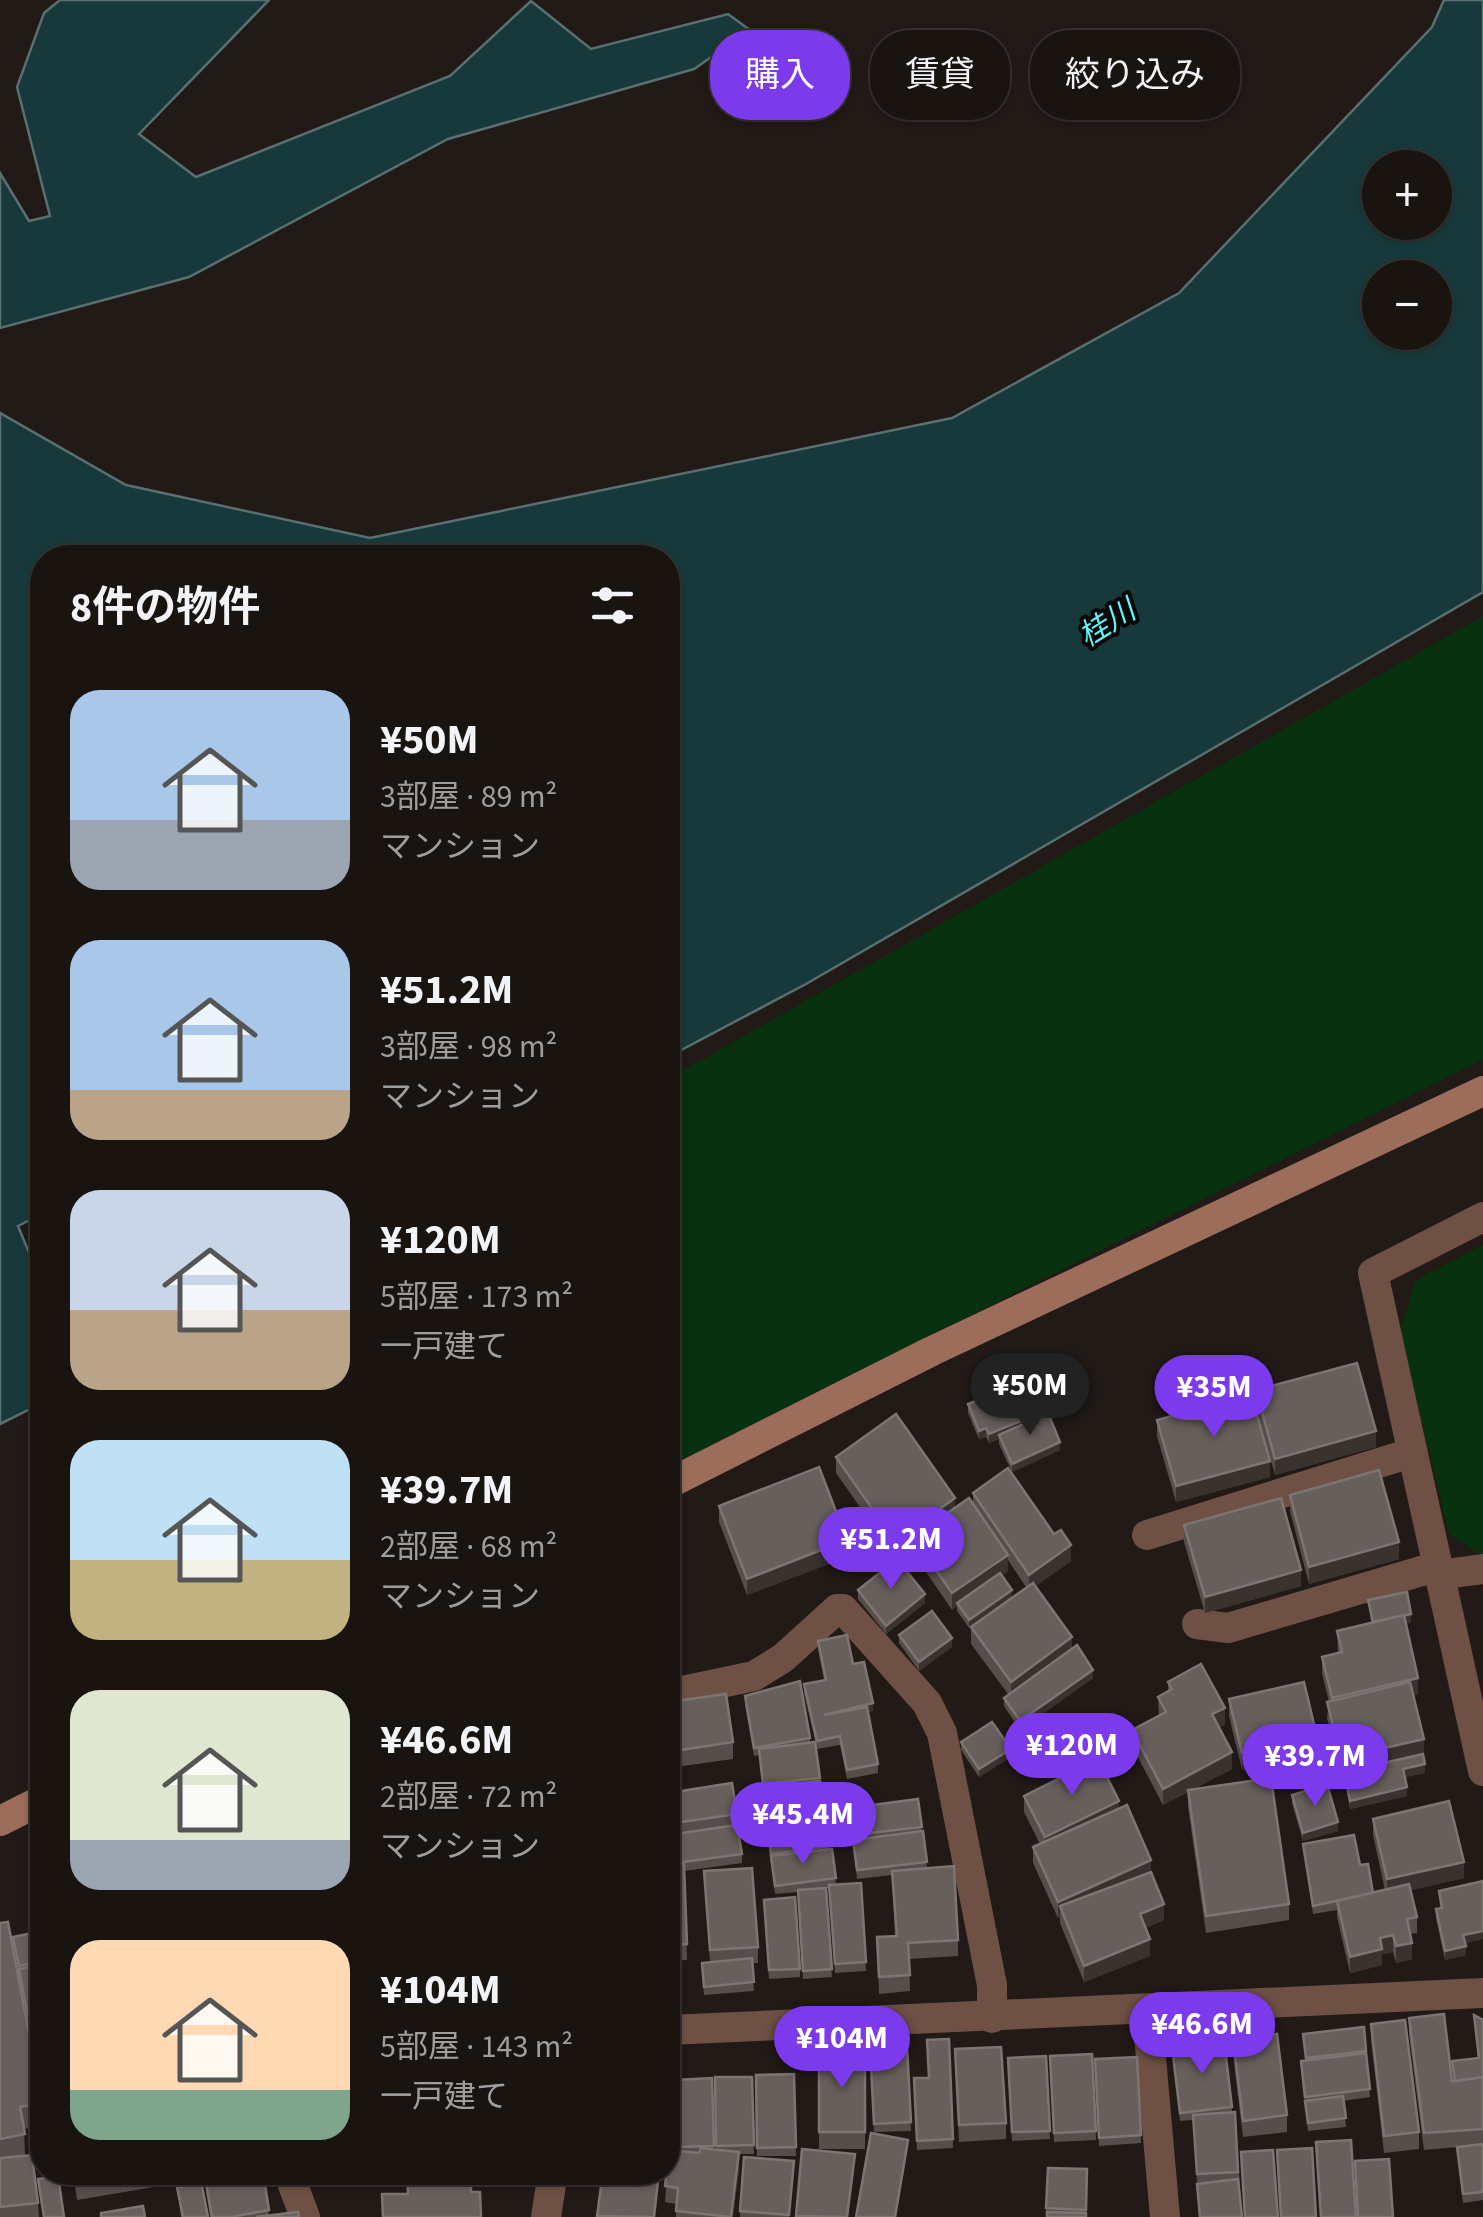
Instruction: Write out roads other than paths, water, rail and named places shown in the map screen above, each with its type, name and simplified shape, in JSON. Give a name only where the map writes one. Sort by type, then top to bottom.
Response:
[{"type":"street","points":[[680,1478],[932,1351],[1483,1091]]},
{"type":"street","points":[[1483,1217],[1373,1273],[1483,1772]]},
{"type":"street","points":[[1147,1536],[1412,1454]]},
{"type":"street","points":[[1198,1624],[1228,1628],[1436,1571],[1483,1568]]},
{"type":"street","points":[[680,1691],[754,1676],[783,1658],[836,1609],[843,1609],[927,1703],[942,1733],[989,1968],[992,2018]]},
{"type":"street","points":[[0,1821],[30,1806]]},
{"type":"street","points":[[680,2030],[1147,2012],[1483,1994]]},
{"type":"street","points":[[1147,2012],[1165,2217]]},
{"type":"street","points":[[293,2185],[305,2217]]},
{"type":"street","points":[[546,2217],[552,2185]]},
{"type":"water","points":[[60,0],[269,0],[139,134],[196,177],[450,76],[531,1],[591,49],[728,14],[750,30],[710,30],[710,58],[694,69],[448,139],[189,277],[0,328],[0,173],[29,221],[50,216],[17,87],[44,13]]},
{"type":"water","name":"桂川","points":[[1444,0],[1483,0],[1483,592],[806,984],[680,1051],[680,545],[30,545],[30,1220],[18,1226],[30,1255],[30,1409],[0,1424],[0,413],[126,485],[370,538],[952,418],[1179,293],[1432,27]]}]
